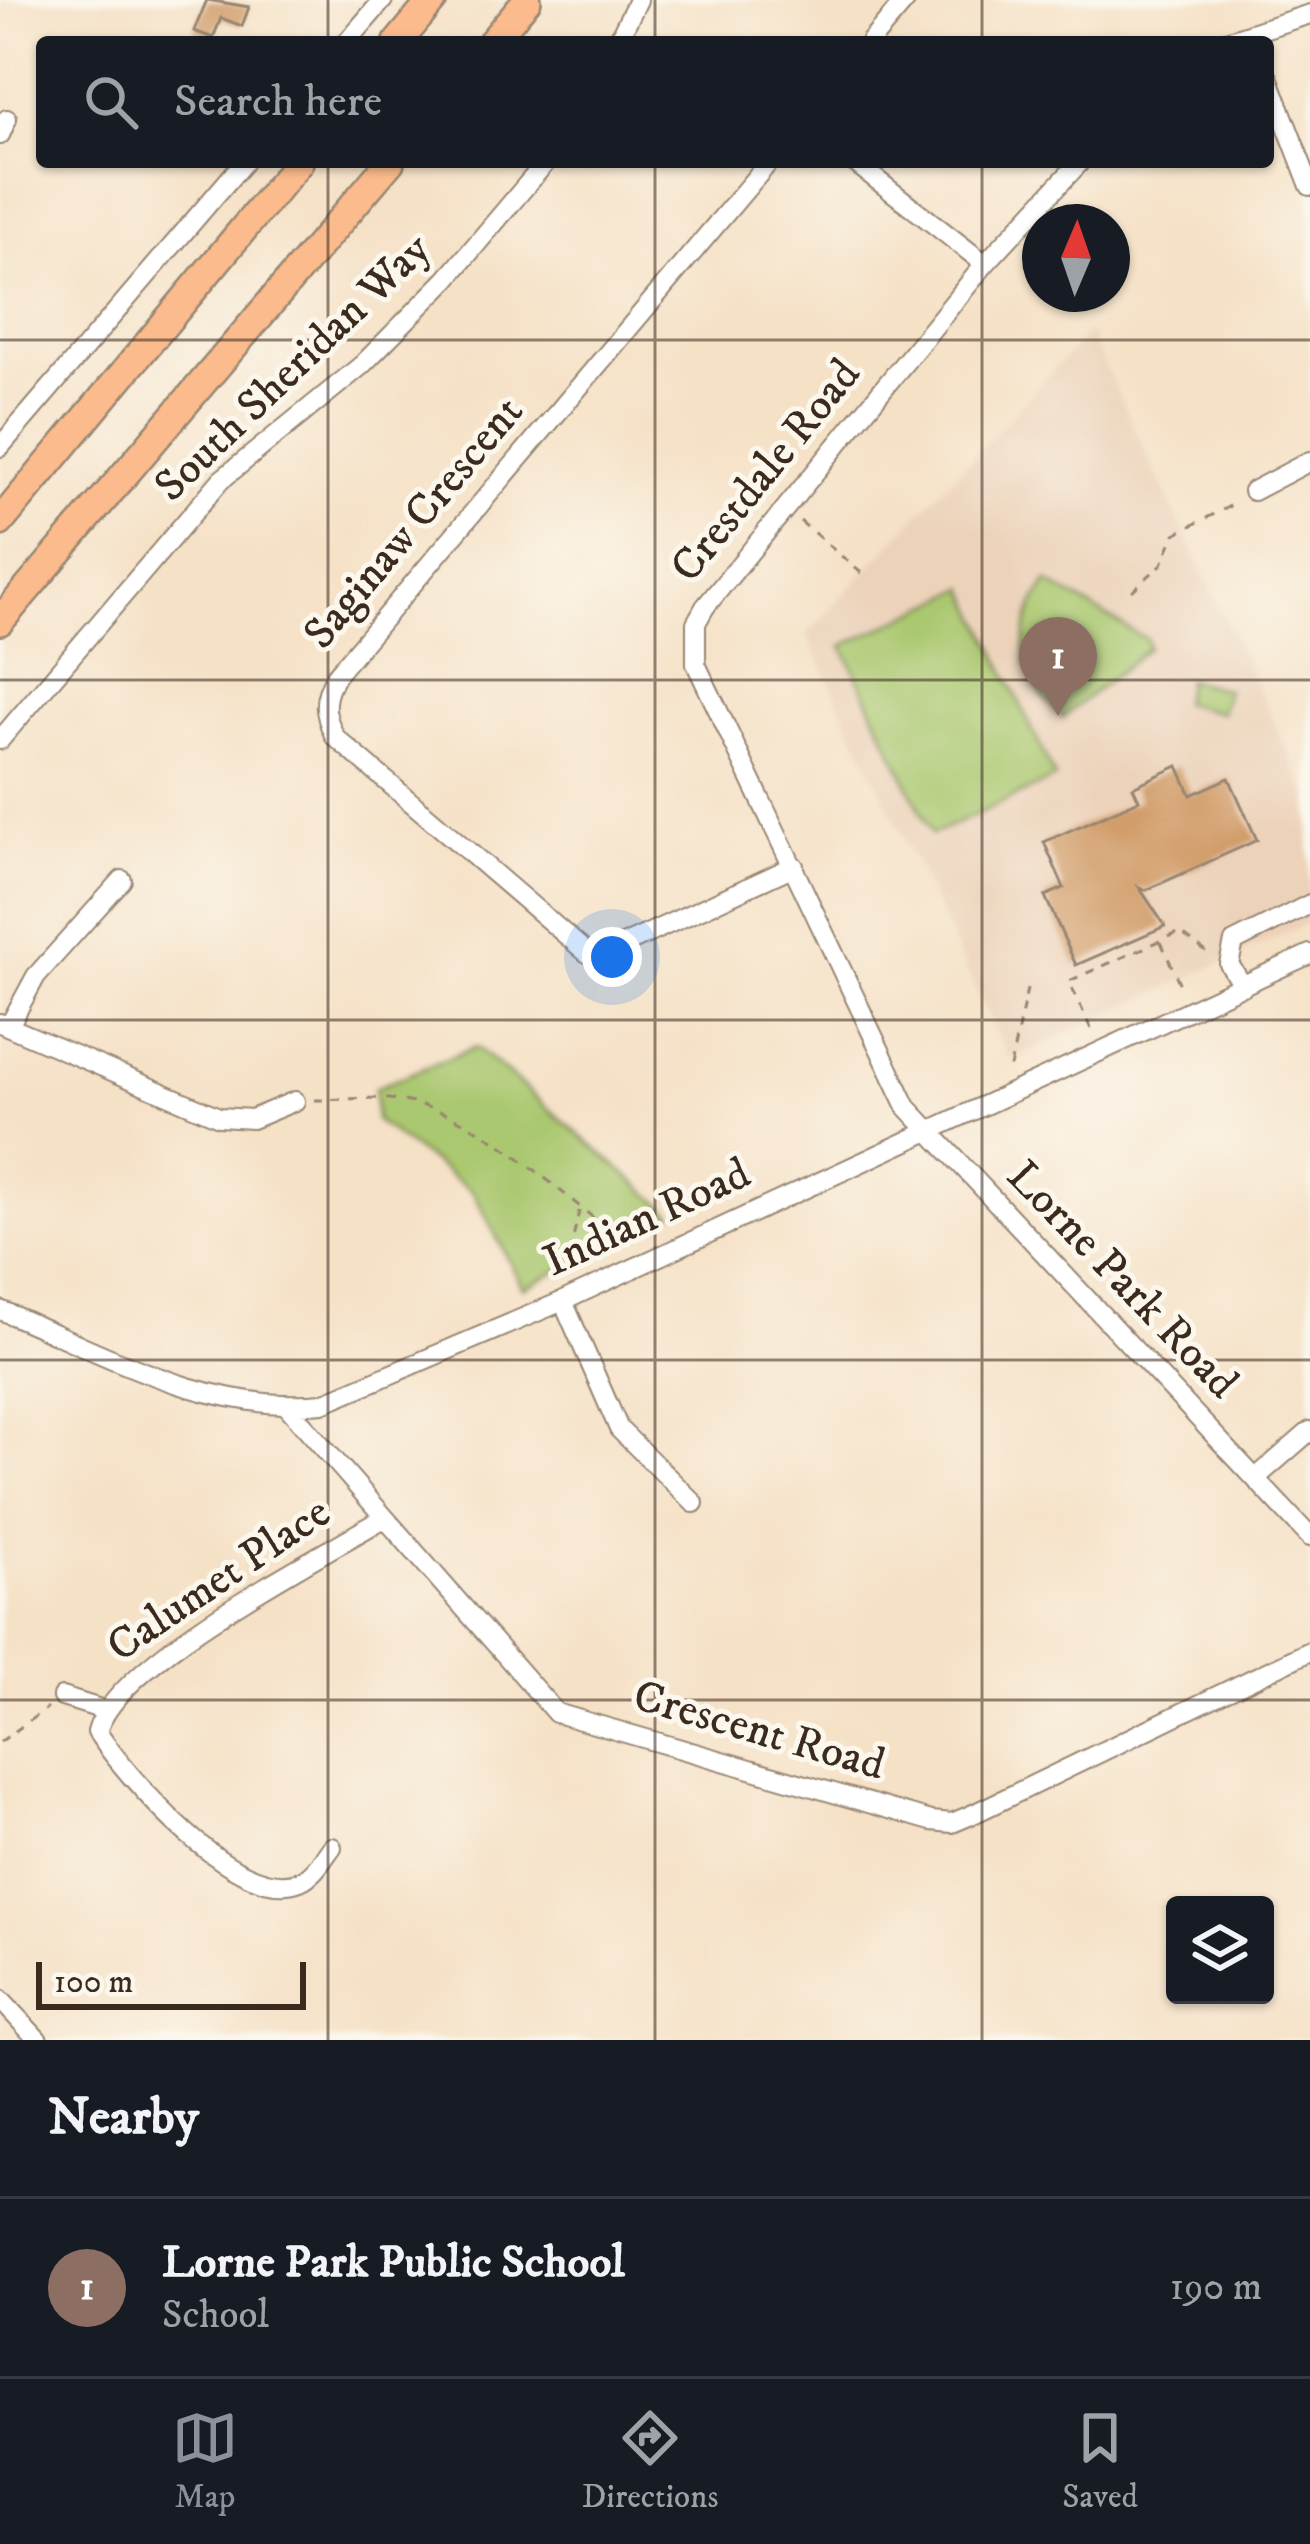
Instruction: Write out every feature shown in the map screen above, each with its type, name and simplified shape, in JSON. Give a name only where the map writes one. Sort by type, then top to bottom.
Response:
[{"type":"highway","points":[[403,36],[433,0]]},
{"type":"highway","points":[[497,36],[527,0]]},
{"type":"highway","points":[[0,522],[293,168]]},
{"type":"highway","points":[[0,621],[385,168]]},
{"type":"street","points":[[352,36],[383,0]]},
{"type":"street","points":[[620,36],[638,0]]},
{"type":"street","points":[[875,36],[906,0]]},
{"type":"street","points":[[1254,36],[1310,14]]},
{"type":"street","points":[[1274,93],[1310,186]]},
{"type":"street","points":[[0,447],[239,168]]},
{"type":"street","name":"South Sheridan Way","points":[[0,740],[221,480],[362,365],[447,279],[541,168]]},
{"type":"street","name":"Saginaw Crescent","points":[[764,168],[336,675],[324,696],[325,718],[335,737],[587,953],[608,952],[794,866]]},
{"type":"street","points":[[862,168],[985,264]]},
{"type":"street","name":"Crestdale Road","points":[[926,1131],[907,1107],[741,750],[701,680],[696,623],[985,264],[1074,168]]},
{"type":"street","points":[[1253,491],[1310,461]]},
{"type":"street","points":[[122,880],[36,976],[4,1024],[219,1118],[252,1119],[295,1100]]},
{"type":"street","points":[[1243,986],[1229,964],[1234,943],[1310,904]]},
{"type":"street","name":"Indian Road","points":[[0,1310],[185,1388],[225,1400],[287,1406],[322,1403],[563,1301],[1310,954]]},
{"type":"street","name":"Lorne Park Road","points":[[926,1131],[1310,1537]]},
{"type":"street","points":[[563,1301],[619,1429],[694,1503]]},
{"type":"street","name":"Crescent Road","points":[[287,1406],[556,1713],[931,1821],[952,1822],[971,1815],[1310,1652]]},
{"type":"street","points":[[1257,1477],[1310,1431]]},
{"type":"street","name":"Calumet Place","points":[[332,1847],[309,1876],[295,1883],[242,1872],[176,1826],[97,1732],[104,1710],[118,1693],[214,1619],[382,1519]]},
{"type":"street","name":"Calumet Place","points":[[62,1696],[104,1710]]},
{"type":"street","points":[[0,1999],[7,2019],[38,2040]]},
{"type":"path","points":[[1132,591],[1162,564],[1175,534],[1253,491]]},
{"type":"path","points":[[784,508],[866,577]]},
{"type":"path","points":[[1091,1029],[1069,981],[1180,932],[1205,951],[1234,943]]},
{"type":"path","points":[[1160,941],[1180,987]]},
{"type":"path","points":[[1010,1066],[1027,989]]},
{"type":"path","points":[[295,1100],[399,1100],[449,1117],[491,1137],[625,1242]]},
{"type":"path","points":[[566,1271],[580,1209]]},
{"type":"path","points":[[0,1742],[62,1696]]},
{"type":"shaded area","points":[[1089,332],[1310,798],[1310,922],[1009,1060],[807,634]]},
{"type":"green space","points":[[1047,582],[1146,639],[1148,648],[1062,718],[1037,687],[1026,654],[1029,619]]},
{"type":"green space","points":[[966,588],[1055,778],[932,835],[843,646]]},
{"type":"green space","points":[[1187,680],[1227,690],[1221,713],[1182,703]]},
{"type":"green space","points":[[476,1047],[673,1214],[523,1288],[474,1193],[376,1121],[375,1088]]},
{"type":"building","points":[[207,0],[249,7],[242,26],[221,18],[214,36],[194,31]]},
{"type":"building","points":[[1178,766],[1191,795],[1229,778],[1257,840],[1146,890],[1139,887],[1165,926],[1076,965],[1045,896],[1064,888],[1044,842],[1139,800],[1133,787]]},
{"type":"place","name":"Lorne Park Public School","points":[[1058,716]]}]
